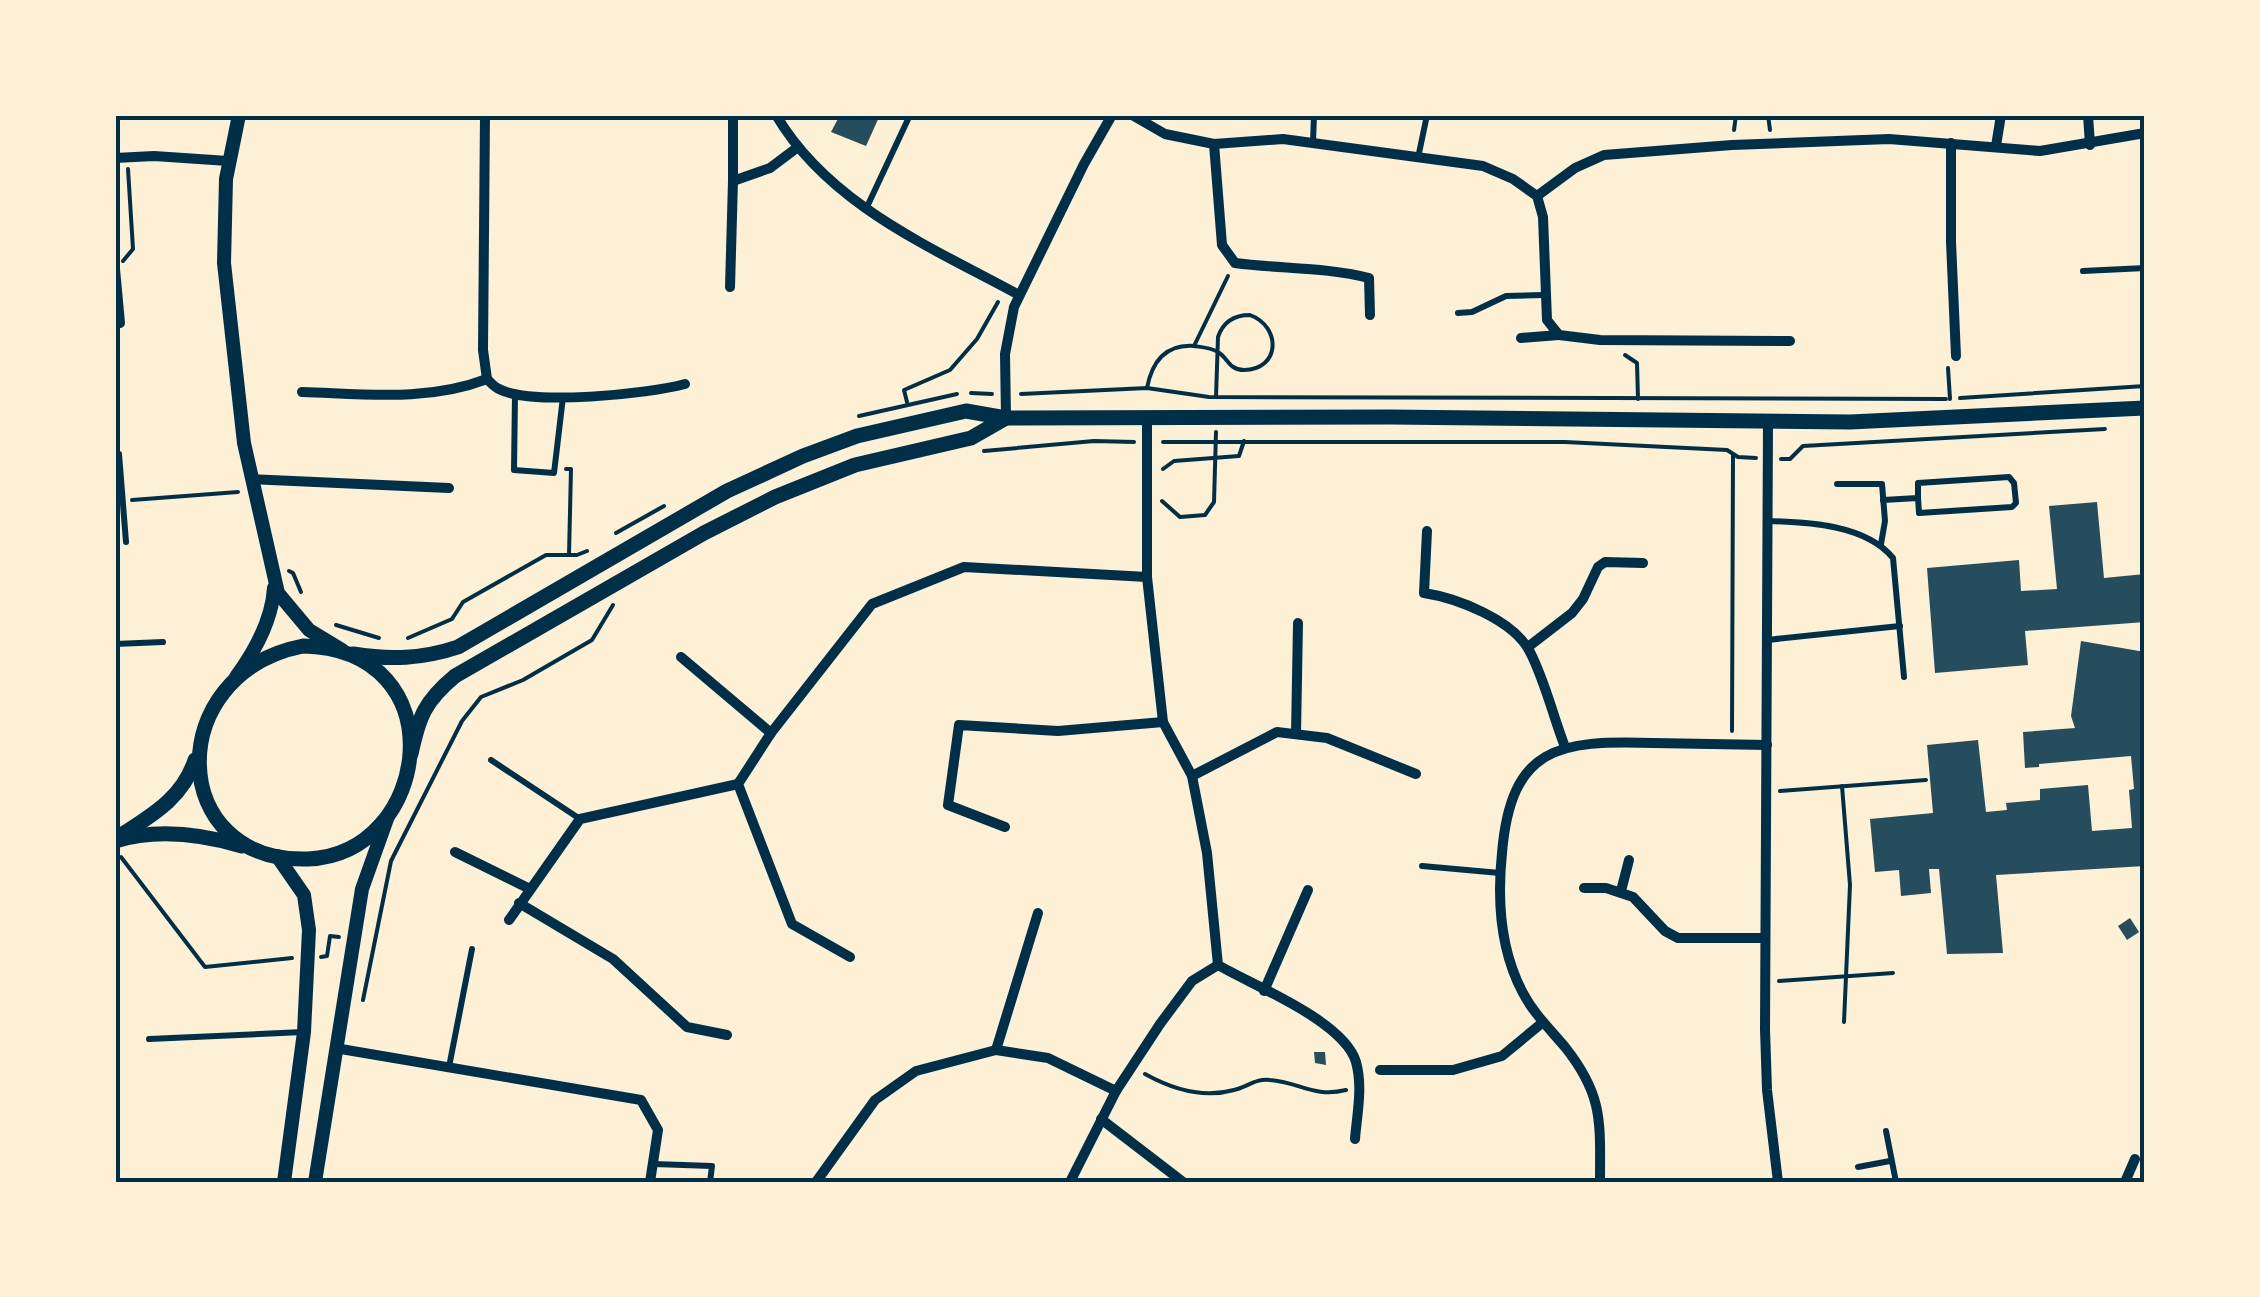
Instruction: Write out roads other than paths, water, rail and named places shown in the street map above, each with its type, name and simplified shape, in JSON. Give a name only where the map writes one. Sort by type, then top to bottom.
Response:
[{"type":"main road","points":[[115,840],[174,798],[189,776],[209,716],[234,680],[252,665],[303,646],[396,659],[458,647],[727,491],[857,436],[966,411],[1006,418],[1850,422],[2145,408]]},
{"type":"main road","points":[[115,840],[180,834],[306,859],[340,852],[360,842],[391,810],[404,785],[427,702],[456,676],[704,532],[775,496],[854,466],[971,438],[1006,418]]},
{"type":"main road","points":[[348,652],[390,682],[403,702],[409,718],[412,754]]},
{"type":"main road","points":[[197,754],[202,788],[217,816],[246,844],[271,855]]},
{"type":"street","points":[[238,115],[228,161],[224,263],[234,372],[252,485],[274,582],[296,617],[348,652]]},
{"type":"street","points":[[485,115],[483,350],[487,380],[500,390],[563,396],[632,394],[685,384]]},
{"type":"street","points":[[730,287],[733,115]]},
{"type":"street","points":[[776,115],[798,147],[866,210],[1019,295]]},
{"type":"street","points":[[1006,418],[1005,354],[1019,295],[1112,115]]},
{"type":"street","points":[[1132,115],[1165,134],[1214,144],[1283,139],[1314,142],[1483,166],[1513,179],[1537,196],[1542,217],[1547,320],[1559,334]]},
{"type":"street","points":[[1996,146],[2001,115]]},
{"type":"street","points":[[2088,115],[2090,145]]},
{"type":"street","points":[[1537,196],[1575,168],[1604,155],[1871,139],[2040,152],[2145,134]]},
{"type":"street","points":[[1951,143],[1956,356]]},
{"type":"street","points":[[1214,144],[1222,245],[1235,263],[1288,270],[1338,270],[1370,278],[1370,316]]},
{"type":"street","points":[[733,181],[770,168],[798,147]]},
{"type":"street","points":[[121,158],[228,161]]},
{"type":"street","points":[[116,269],[120,324]]},
{"type":"street","points":[[1521,338],[1559,334],[1600,340],[1790,340]]},
{"type":"street","points":[[302,392],[416,396],[487,380]]},
{"type":"street","points":[[1147,418],[1146,578],[1164,722],[1192,776],[1206,853],[1218,965]]},
{"type":"street","points":[[1768,422],[1764,982],[1767,1090],[1778,1182]]},
{"type":"street","points":[[252,485],[263,478],[448,488]]},
{"type":"street","points":[[1427,531],[1424,593],[1488,614],[1528,648],[1565,747]]},
{"type":"street","points":[[1528,648],[1572,613],[1598,567],[1605,562],[1643,564]]},
{"type":"street","points":[[509,920],[580,819],[738,784],[771,734],[872,604],[964,567],[1146,578]]},
{"type":"street","points":[[234,680],[270,614],[274,582]]},
{"type":"street","points":[[1296,734],[1298,623]]},
{"type":"street","points":[[680,657],[771,734]]},
{"type":"street","points":[[1005,828],[948,806],[959,724],[1058,731],[1164,722]]},
{"type":"street","points":[[1192,776],[1277,732],[1327,738],[1416,774]]},
{"type":"street","points":[[1600,1181],[1600,1113],[1593,1092],[1580,1067],[1524,996],[1506,953],[1500,872],[1507,808],[1516,788],[1546,757],[1565,747],[1606,741],[1767,745]]},
{"type":"street","points":[[738,784],[792,924],[850,957]]},
{"type":"street","points":[[314,1182],[362,889],[391,810]]},
{"type":"street","points":[[455,852],[530,889]]},
{"type":"street","points":[[271,855],[295,878],[308,907],[310,930],[304,1032],[284,1182]]},
{"type":"street","points":[[1621,891],[1629,860]]},
{"type":"street","points":[[1584,888],[1621,891],[1648,909],[1665,931],[1678,938],[1764,938]]},
{"type":"street","points":[[1264,991],[1308,890]]},
{"type":"street","points":[[519,903],[612,959],[687,1027],[727,1035]]},
{"type":"street","points":[[996,1050],[1038,913]]},
{"type":"street","points":[[1218,965],[1339,1035],[1355,1058],[1359,1087],[1354,1139]]},
{"type":"street","points":[[1070,1182],[1132,1067],[1192,981],[1218,965]]},
{"type":"street","points":[[1380,1070],[1454,1070],[1486,1061],[1502,1056],[1542,1023]]},
{"type":"street","points":[[336,1048],[641,1100],[658,1130],[650,1182]]},
{"type":"street","points":[[816,1182],[875,1100],[916,1071],[996,1050],[1048,1058],[1116,1091]]},
{"type":"street","points":[[1101,1119],[1182,1182]]},
{"type":"street","points":[[2125,1182],[2135,1160]]},
{"type":"lane","points":[[866,210],[910,115]]},
{"type":"lane","points":[[1314,115],[1314,142]]},
{"type":"lane","points":[[1418,159],[1427,115]]},
{"type":"lane","points":[[2083,271],[2145,268]]},
{"type":"lane","points":[[1458,313],[1472,312],[1506,296],[1544,295]]},
{"type":"lane","points":[[515,392],[514,470],[554,473],[563,396]]},
{"type":"lane","points":[[119,454],[119,501],[126,542]]},
{"type":"lane","points":[[2009,476],[2014,483],[2016,503],[2012,507],[1919,513],[1918,498],[1918,483],[2009,476]]},
{"type":"lane","points":[[1837,484],[1882,484],[1885,522],[1881,544]]},
{"type":"lane","points":[[1883,500],[1918,498]]},
{"type":"lane","points":[[1767,520],[1830,526],[1881,544],[1892,558],[1904,678]]},
{"type":"lane","points":[[1767,640],[1900,626]]},
{"type":"lane","points":[[115,644],[163,642]]},
{"type":"lane","points":[[491,760],[580,819]]},
{"type":"lane","points":[[1422,866],[1500,872]]},
{"type":"lane","points":[[449,1067],[472,949]]},
{"type":"lane","points":[[149,1039],[304,1032]]},
{"type":"lane","points":[[1886,1131],[1896,1182]]},
{"type":"lane","points":[[1858,1167],[1890,1161]]},
{"type":"lane","points":[[652,1164],[712,1166],[710,1182]]},
{"type":"lane","points":[[1536,1182],[1600,1181]]}]
